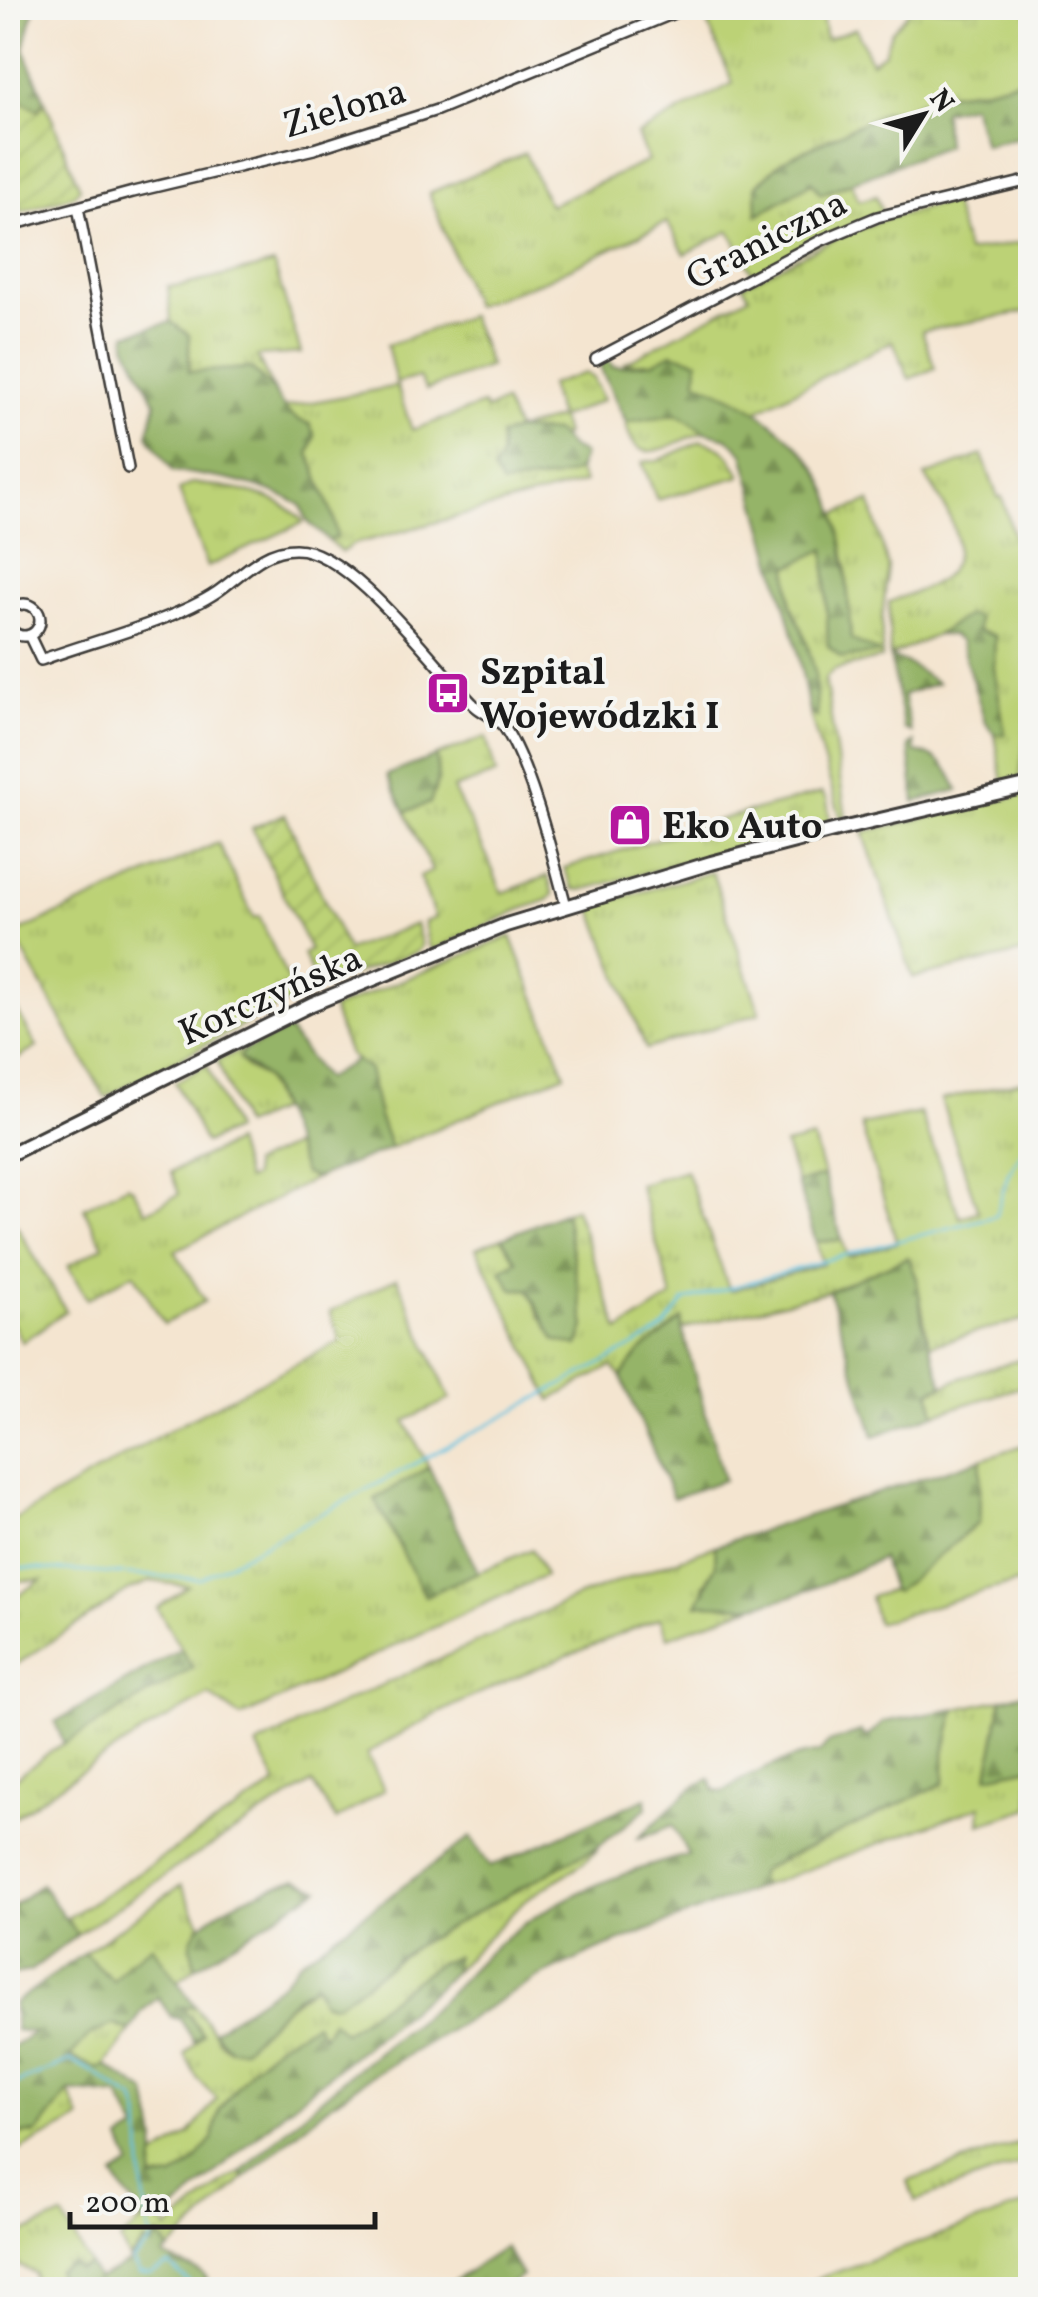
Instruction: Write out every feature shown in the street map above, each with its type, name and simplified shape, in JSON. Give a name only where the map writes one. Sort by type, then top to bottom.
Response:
[{"type":"main road","name":"Korczyńska","points":[[8,1155],[312,1004],[506,925],[837,830],[1030,785]]},
{"type":"street","name":"Zielona","points":[[8,226],[314,149],[437,110],[686,8]]},
{"type":"street","name":"Graniczna","points":[[596,360],[822,240],[858,225],[1030,180]]},
{"type":"street","points":[[78,207],[128,468]]},
{"type":"street","points":[[29,635],[41,660],[198,604],[273,553],[296,549],[334,560],[387,610],[478,710],[503,725],[528,779],[566,906]]},
{"type":"green space","points":[[8,8],[34,8],[24,49],[45,101],[38,110],[8,94]]},
{"type":"green space","points":[[716,8],[821,8],[826,39],[856,28],[871,62],[884,53],[891,32],[912,8],[1030,8],[1030,77],[983,89],[933,95],[908,108],[885,112],[782,161],[756,186],[758,215],[813,182],[822,194],[852,183],[859,201],[876,196],[882,212],[753,274],[730,231],[685,254],[667,222],[545,280],[474,306],[429,193],[525,153],[549,205],[648,161],[637,135],[733,83],[703,13]]},
{"type":"green space","points":[[1030,77],[1030,135],[984,145],[972,105],[943,111],[946,146],[821,194],[812,182],[757,215],[756,186],[782,161],[885,112],[908,108],[933,95],[983,89]]},
{"type":"green space","points":[[8,94],[38,110],[45,101],[80,188],[74,195],[21,212],[8,168]]},
{"type":"green space","points":[[952,201],[967,252],[1030,241],[1030,311],[922,331],[935,368],[909,379],[893,341],[756,411],[697,381],[672,353],[653,363],[623,364],[749,296],[743,285],[839,237],[884,219]]},
{"type":"green space","points":[[274,264],[301,353],[257,356],[273,389],[249,368],[189,372],[189,335],[171,322],[168,286]]},
{"type":"green space","points":[[470,316],[490,366],[426,390],[419,377],[396,383],[387,345]]},
{"type":"green space","points":[[171,322],[189,335],[189,372],[250,368],[269,385],[288,412],[310,424],[315,436],[309,454],[337,537],[329,541],[307,521],[301,505],[286,497],[238,482],[173,471],[148,435],[156,403],[126,344],[126,334]]},
{"type":"green space","points":[[672,353],[698,361],[697,381],[745,403],[784,433],[814,464],[828,491],[844,554],[851,639],[879,653],[841,658],[828,646],[825,549],[788,567],[791,605],[815,672],[817,717],[809,711],[798,651],[743,453],[728,438],[705,432],[678,414],[626,422],[600,367],[607,358],[614,367],[653,363]]},
{"type":"green space","points":[[585,373],[593,378],[603,400],[560,418],[565,434],[500,436],[502,484],[556,478],[578,471],[584,483],[354,544],[342,552],[329,541],[337,537],[309,454],[310,424],[294,420],[282,408],[397,386],[412,430],[483,405],[486,410],[504,402],[517,430],[559,418],[549,385]]},
{"type":"green space","points":[[678,414],[705,432],[647,451],[631,438],[626,422]]},
{"type":"green space","points":[[516,430],[556,432],[571,448],[584,454],[578,471],[502,485],[493,471],[501,456],[500,436]]},
{"type":"green space","points":[[701,441],[726,452],[741,476],[657,500],[642,462],[660,460]]},
{"type":"green space","points":[[982,455],[998,498],[1002,497],[1030,590],[1030,695],[1020,779],[1003,782],[995,735],[1005,733],[994,669],[995,636],[978,631],[967,615],[937,635],[890,656],[889,602],[935,583],[955,559],[957,545],[949,516],[925,476]]},
{"type":"green space","points":[[192,483],[267,498],[304,522],[207,567],[179,490]]},
{"type":"green space","points":[[870,501],[888,567],[882,658],[835,670],[825,678],[846,817],[841,819],[809,711],[816,716],[806,640],[791,605],[787,567],[825,549],[828,646],[877,652],[851,639],[846,566],[834,515]]},
{"type":"green space","points":[[967,615],[977,617],[978,631],[995,636],[994,669],[1005,734],[995,735],[985,721],[960,641],[951,635],[937,635]]},
{"type":"green space","points":[[890,656],[937,683],[903,695],[911,732],[904,729]]},
{"type":"green space","points":[[486,737],[496,774],[453,789],[502,893],[548,876],[553,895],[433,950],[424,922],[435,918],[420,877],[432,871],[405,812],[430,803],[438,780],[436,756]]},
{"type":"green space","points":[[914,742],[915,752],[942,764],[958,790],[915,802],[909,746]]},
{"type":"green space","points":[[436,756],[438,780],[430,803],[405,812],[387,775]]},
{"type":"green space","points":[[822,793],[827,799],[830,823],[582,890],[573,889],[564,868],[729,817]]},
{"type":"green space","points":[[1030,793],[1030,951],[913,978],[863,832]]},
{"type":"green space","points":[[285,814],[347,950],[416,924],[422,946],[417,952],[317,987],[303,954],[310,950],[252,828]]},
{"type":"green space","points":[[218,843],[254,918],[259,916],[296,998],[105,1097],[13,934]]},
{"type":"green space","points":[[712,872],[760,1013],[646,1049],[591,906]]},
{"type":"green space","points":[[511,936],[565,1074],[391,1148],[379,1117],[369,1070],[349,1055],[332,1009]]},
{"type":"green space","points":[[11,1000],[37,1047],[8,1064],[8,1002]]},
{"type":"green space","points":[[288,1030],[325,1079],[356,1060],[369,1070],[379,1117],[391,1148],[316,1178],[304,1174],[268,1083],[239,1057],[246,1049]]},
{"type":"green space","points":[[246,1049],[239,1058],[247,1068],[264,1077],[279,1110],[243,1126],[217,1060]]},
{"type":"green space","points":[[207,1065],[234,1130],[205,1143],[175,1082]]},
{"type":"green space","points":[[1030,1079],[1030,1318],[930,1345],[908,1257],[829,1291],[681,1329],[682,1320],[621,1376],[612,1366],[551,1400],[476,1248],[502,1238],[517,1261],[541,1317],[585,1327],[565,1212],[575,1208],[619,1331],[672,1297],[639,1184],[686,1170],[730,1291],[823,1264],[816,1242],[842,1240],[848,1257],[897,1243],[861,1125],[920,1113],[960,1218],[978,1211],[941,1100]]},
{"type":"green space","points":[[813,1138],[824,1176],[797,1183],[785,1145]]},
{"type":"green space","points":[[235,1142],[246,1180],[253,1177],[252,1164],[295,1145],[304,1174],[316,1178],[175,1251],[205,1301],[164,1324],[134,1273],[87,1299],[68,1266],[103,1246],[84,1208],[128,1185],[146,1212],[179,1194],[171,1172]]},
{"type":"green space","points":[[824,1176],[842,1240],[816,1242],[797,1183]]},
{"type":"green space","points":[[565,1212],[585,1327],[578,1346],[555,1340],[528,1289],[512,1289],[501,1270],[517,1261],[502,1238]]},
{"type":"green space","points":[[16,1225],[66,1311],[22,1342],[8,1315],[8,1230]]},
{"type":"green space","points":[[908,1257],[917,1278],[922,1320],[943,1385],[930,1391],[935,1414],[874,1436],[829,1291]]},
{"type":"green space","points":[[397,1278],[450,1399],[405,1421],[429,1467],[375,1499],[425,1595],[532,1549],[545,1576],[241,1717],[209,1695],[106,1756],[8,1822],[8,1784],[51,1751],[192,1667],[157,1608],[188,1586],[151,1581],[129,1590],[8,1670],[8,1602],[42,1580],[8,1581],[8,1523],[178,1425],[340,1341],[330,1312]]},
{"type":"green space","points":[[682,1319],[724,1480],[673,1498],[621,1376],[640,1352]]},
{"type":"green space","points":[[1030,1357],[1030,1384],[935,1414],[930,1391],[976,1372]]},
{"type":"green space","points":[[1030,1443],[1030,1580],[877,1623],[870,1597],[896,1591],[979,1523],[981,1459]]},
{"type":"green space","points":[[981,1459],[979,1522],[896,1592],[882,1558],[785,1598],[746,1606],[697,1605],[716,1565],[715,1546]]},
{"type":"green space","points":[[429,1467],[478,1572],[425,1596],[375,1499]]},
{"type":"green space","points":[[715,1546],[716,1565],[703,1587],[715,1602],[752,1606],[668,1637],[660,1618],[473,1696],[367,1754],[384,1790],[336,1820],[312,1783],[77,1935],[67,1918],[277,1784],[257,1746],[322,1712],[579,1596]]},
{"type":"green space","points":[[181,1649],[192,1668],[64,1744],[55,1722]]},
{"type":"green space","points":[[1030,1691],[1030,1767],[988,1776],[1002,1699]]},
{"type":"green space","points":[[1002,1699],[988,1775],[1030,1767],[1030,1808],[980,1824],[981,1806],[760,1887],[759,1873],[771,1865],[944,1783],[944,1752],[956,1709]]},
{"type":"green space","points":[[956,1709],[944,1752],[944,1783],[771,1865],[759,1873],[760,1887],[597,1950],[539,1977],[365,2080],[324,2109],[245,2178],[241,2173],[331,2090],[435,2006],[513,1932],[584,1890],[688,1855],[673,1825],[637,1839],[692,1788],[710,1779],[715,1791],[723,1792],[770,1767],[819,1753],[828,1743],[861,1732],[867,1737],[884,1722]]},
{"type":"green space","points":[[646,1798],[647,1808],[596,1848],[417,1945],[337,2004],[323,2002],[315,1985],[299,1994],[243,2049],[230,2049],[213,2031],[280,1985],[299,1962],[471,1837],[490,1867]]},
{"type":"green space","points":[[598,1849],[523,1902],[454,1971],[454,1958],[437,1964],[344,2033],[324,2037],[253,2066],[220,2109],[212,2139],[194,2163],[174,2177],[151,2180],[153,2158],[190,2134],[217,2099],[197,2078],[185,2054],[203,2034],[181,2006],[195,2006],[222,2044],[230,2049],[315,1985],[323,2002],[337,2004],[417,1945]]},
{"type":"green space","points":[[296,1879],[319,1889],[196,1967],[191,1944],[205,1922],[234,1903]]},
{"type":"green space","points":[[41,1884],[77,1935],[30,1971],[8,1975],[8,1910]]},
{"type":"green space","points":[[181,1885],[200,1923],[191,1945],[196,1967],[177,1982],[152,1947],[128,1963],[113,1981],[84,1953]]},
{"type":"green space","points":[[152,1946],[195,2006],[182,2007],[203,2034],[194,2041],[180,2019],[171,2017],[158,1997],[142,2011],[130,2031],[113,2024],[89,2036],[70,2057],[99,2069],[105,2065],[147,2093],[156,2141],[152,2180],[174,2177],[194,2163],[212,2139],[220,2109],[253,2066],[280,2043],[315,2023],[323,2036],[332,2021],[344,2032],[437,1964],[455,1957],[454,1971],[439,1986],[286,2110],[162,2221],[141,2222],[134,2203],[114,2176],[131,2165],[121,2140],[137,2130],[119,2096],[69,2091],[37,2133],[8,2135],[8,2049],[35,2032],[16,2030],[13,2004],[84,1953],[113,1981],[128,1963]]},
{"type":"green space","points":[[113,2024],[130,2031],[105,2065],[99,2069],[69,2058],[89,2035]]},
{"type":"green space","points":[[69,2091],[80,2119],[8,2156],[8,2135],[37,2133]]},
{"type":"green space","points":[[1030,2139],[1030,2161],[915,2201],[908,2181]]},
{"type":"green space","points":[[241,2173],[245,2178],[169,2250],[158,2235],[151,2246],[144,2242],[129,2259],[120,2241],[141,2222],[162,2221],[168,2229],[224,2182]]},
{"type":"green space","points":[[1030,2203],[1030,2289],[817,2290],[814,2280]]},
{"type":"green space","points":[[62,2216],[90,2265],[57,2271],[62,2289],[33,2289],[35,2273],[9,2261],[12,2269],[8,2271],[8,2240]]},
{"type":"green space","points":[[158,2235],[169,2250],[163,2256],[203,2274],[207,2289],[62,2289],[57,2271],[73,2263],[78,2270],[90,2265],[98,2279],[130,2262],[144,2241],[151,2246]]},
{"type":"green space","points":[[505,2247],[522,2276],[503,2289],[442,2289]]},
{"type":"waterway","points":[[8,1567],[200,1579],[651,1337],[666,1326],[684,1301],[996,1216],[1008,1174],[1030,1139]]},
{"type":"waterway","points":[[8,2087],[70,2061],[135,2100],[140,2115],[143,2190],[151,2242],[132,2261],[140,2274],[151,2274],[169,2265],[199,2290]]},
{"type":"place","name":"Szpital Wojewódzki I","points":[[448,693]]},
{"type":"place","name":"Eko Auto","points":[[630,825]]}]
